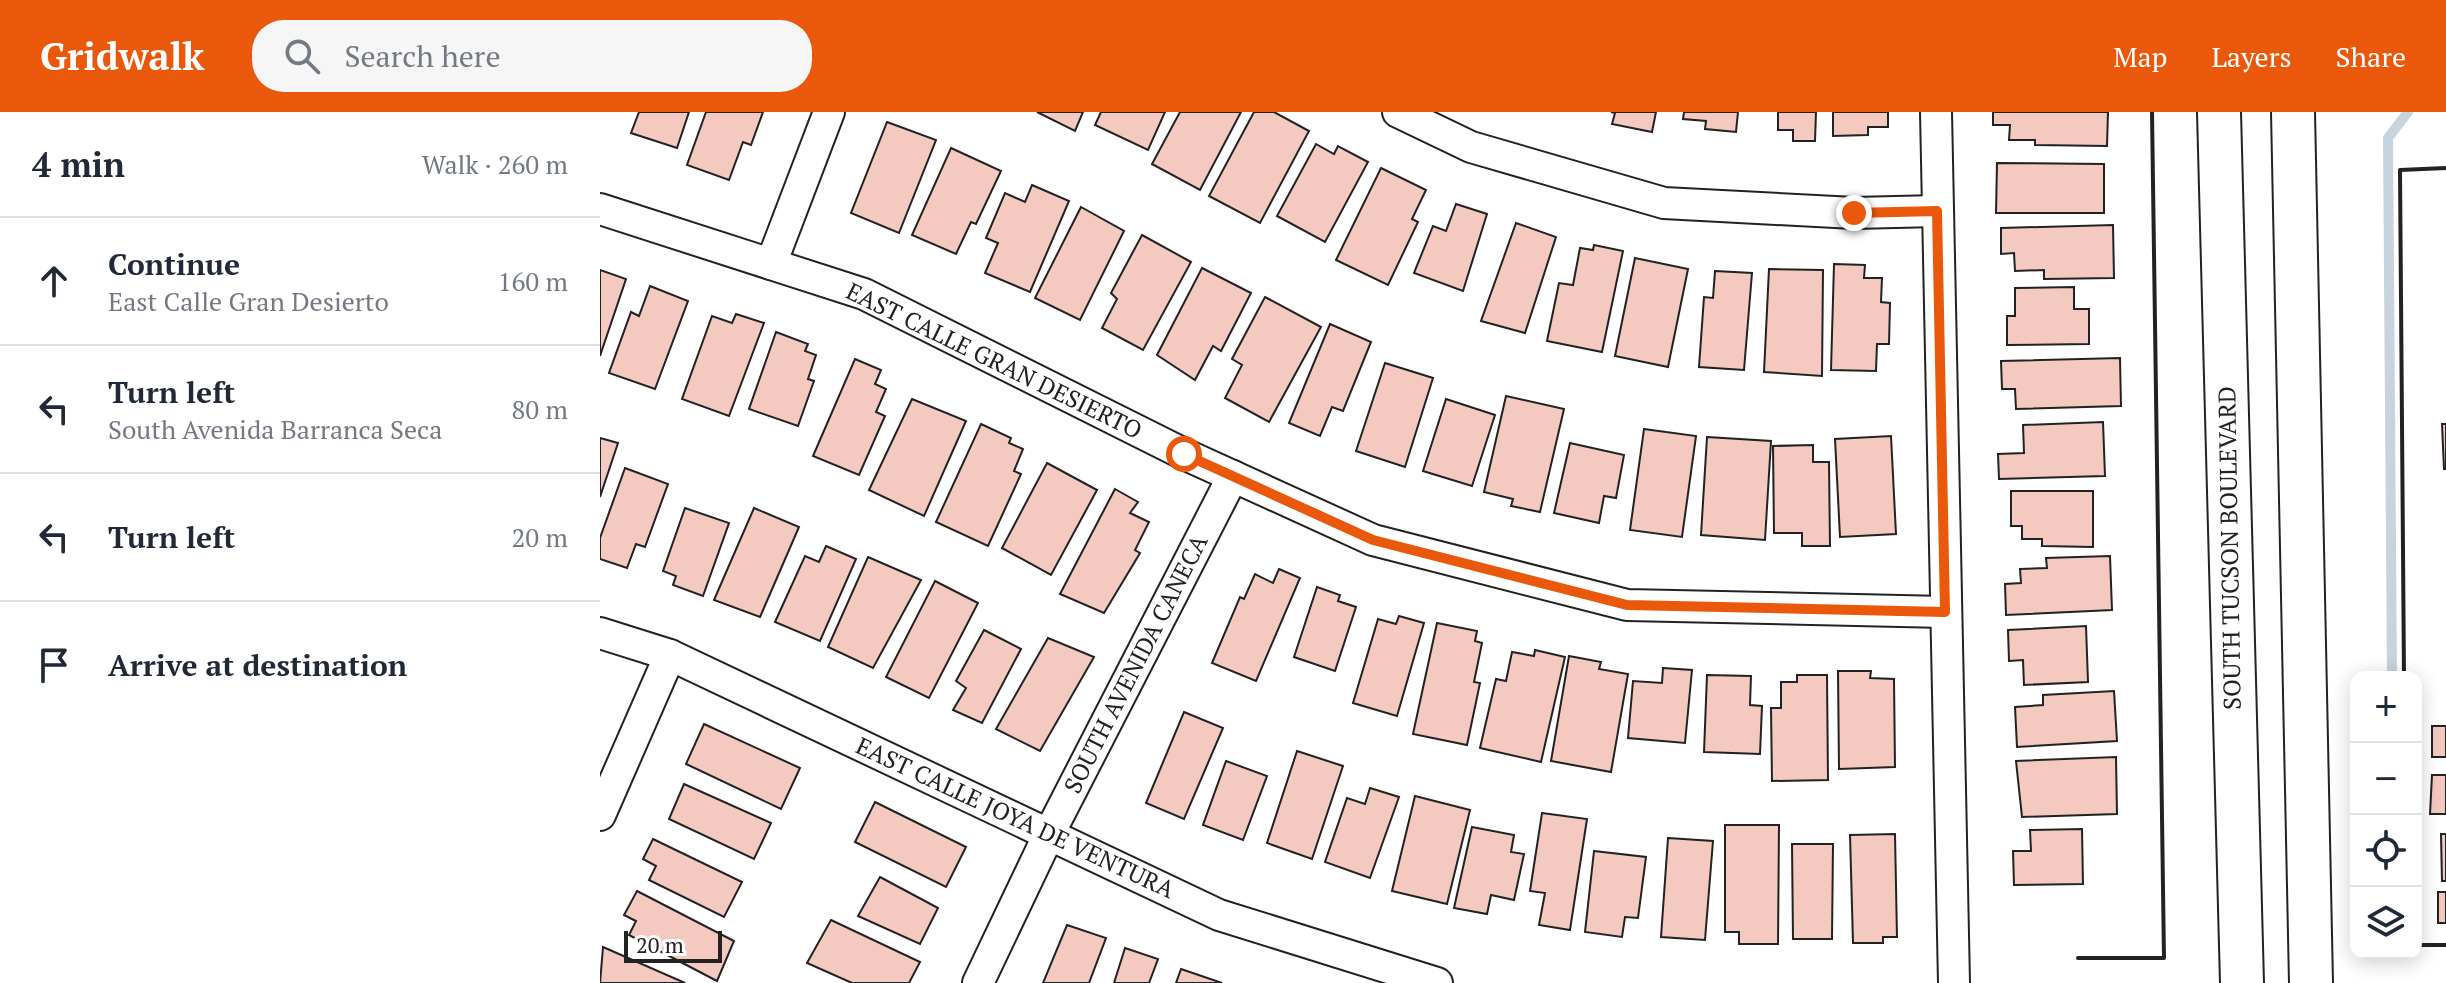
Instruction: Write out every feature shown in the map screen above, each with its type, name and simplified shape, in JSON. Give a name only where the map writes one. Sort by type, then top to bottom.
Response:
[{"type":"main road","name":"SOUTH TUCSON BOULEVARD","points":[[2219,112],[2242,983]]},
{"type":"main road","points":[[2293,112],[2311,983]]},
{"type":"street","points":[[771,264],[829,112]]},
{"type":"street","points":[[1398,112],[1471,147],[1664,203],[1854,213],[1937,211]]},
{"type":"street","points":[[1936,112],[1954,983]]},
{"type":"street","name":"EAST CALLE GRAN DESIERTO","points":[[600,209],[864,294],[1233,476],[1373,540],[1627,605],[1945,612]]},
{"type":"street","name":"SOUTH AVENIDA CANECA","points":[[978,983],[1049,834],[1233,476]]},
{"type":"street","name":"EAST CALLE JOYA DE VENTURA","points":[[600,633],[670,655],[1219,915],[1437,983]]},
{"type":"street","points":[[600,815],[670,655]]},
{"type":"building","points":[[639,112],[689,112],[677,148],[631,133]]},
{"type":"building","points":[[706,112],[763,112],[751,145],[743,142],[729,180],[687,165]]},
{"type":"building","points":[[1037,112],[1083,112],[1075,131]]},
{"type":"building","points":[[1101,112],[1165,112],[1148,150],[1095,125]]},
{"type":"building","points":[[1180,112],[1241,112],[1200,190],[1152,164]]},
{"type":"building","points":[[1254,112],[1274,112],[1309,131],[1260,223],[1209,196]]},
{"type":"building","points":[[1611,112],[1656,112],[1652,132],[1612,124],[1615,113]]},
{"type":"building","points":[[1684,112],[1738,112],[1736,132],[1705,129],[1706,121],[1683,119]]},
{"type":"building","points":[[1778,112],[1816,112],[1815,141],[1793,141],[1793,130],[1778,130]]},
{"type":"building","points":[[1833,112],[1888,112],[1888,127],[1868,127],[1868,135],[1833,136]]},
{"type":"building","points":[[1993,112],[2108,112],[2107,146],[2035,145],[2035,140],[2009,140],[2010,125],[1993,125]]},
{"type":"building","points":[[887,122],[936,140],[899,233],[851,213]]},
{"type":"building","points":[[1316,144],[1334,154],[1338,146],[1368,162],[1325,242],[1277,216]]},
{"type":"building","points":[[951,148],[1001,171],[976,224],[971,222],[956,254],[912,235]]},
{"type":"building","points":[[1997,163],[2104,164],[2104,213],[1996,213]]},
{"type":"building","points":[[1381,168],[1426,190],[1412,219],[1418,222],[1388,285],[1336,260]]},
{"type":"building","points":[[1032,185],[1069,201],[1030,292],[985,273],[998,243],[986,238],[1005,193],[1025,202]]},
{"type":"building","points":[[1456,204],[1487,214],[1463,291],[1414,273],[1433,226],[1446,231]]},
{"type":"building","points":[[1081,207],[1124,231],[1080,320],[1035,298]]},
{"type":"building","points":[[1516,223],[1556,237],[1525,333],[1481,321]]},
{"type":"building","points":[[2113,225],[2114,278],[2044,279],[2044,270],[2015,271],[2014,253],[2001,254],[2001,228]]},
{"type":"building","points":[[1142,235],[1191,262],[1143,350],[1102,328],[1117,299],[1111,293]]},
{"type":"building","points":[[1594,245],[1623,251],[1602,352],[1547,341],[1559,283],[1573,285],[1580,248],[1593,250]]},
{"type":"building","points":[[1635,258],[1688,269],[1668,367],[1615,356]]},
{"type":"building","points":[[1834,264],[1865,265],[1864,278],[1882,278],[1881,302],[1890,303],[1889,344],[1877,344],[1876,371],[1831,370]]},
{"type":"building","points":[[1202,268],[1251,293],[1221,351],[1213,346],[1195,380],[1157,355]]},
{"type":"building","points":[[1769,269],[1823,270],[1822,376],[1764,372]]},
{"type":"building","points":[[600,270],[626,279],[600,356]]},
{"type":"building","points":[[1715,271],[1752,273],[1744,370],[1699,367],[1704,297],[1713,298]]},
{"type":"building","points":[[650,286],[688,301],[655,389],[609,373],[631,312],[639,316]]},
{"type":"building","points":[[2074,287],[2074,309],[2089,309],[2089,344],[2007,345],[2007,316],[2015,316],[2015,288]]},
{"type":"building","points":[[1265,297],[1321,327],[1269,422],[1225,398],[1242,365],[1232,359]]},
{"type":"building","points":[[736,314],[764,323],[729,416],[682,399],[712,316],[732,323]]},
{"type":"building","points":[[1330,324],[1371,342],[1343,411],[1332,407],[1320,436],[1289,423]]},
{"type":"building","points":[[776,332],[808,344],[805,351],[816,355],[808,379],[814,381],[798,426],[749,409]]},
{"type":"building","points":[[2120,358],[2121,406],[2016,409],[2015,389],[2002,389],[2001,361]]},
{"type":"building","points":[[855,359],[881,370],[875,384],[886,389],[876,412],[885,416],[859,475],[813,456]]},
{"type":"building","points":[[1385,363],[1433,378],[1405,467],[1356,451]]},
{"type":"building","points":[[1506,396],[1564,409],[1540,512],[1511,506],[1513,499],[1484,492]]},
{"type":"building","points":[[912,399],[966,421],[924,516],[869,490]]},
{"type":"building","points":[[1446,399],[1495,415],[1472,486],[1423,471]]},
{"type":"building","points":[[2103,422],[2105,476],[1999,479],[1998,454],[2024,453],[2023,425]]},
{"type":"building","points":[[981,424],[1011,438],[1009,443],[1023,449],[1014,471],[1021,474],[988,546],[936,522]]},
{"type":"building","points":[[2442,424],[2446,424],[2446,469],[2444,469]]},
{"type":"building","points":[[1644,429],[1696,436],[1682,537],[1630,530]]},
{"type":"building","points":[[1891,436],[1896,534],[1840,537],[1835,439]]},
{"type":"building","points":[[1707,437],[1771,441],[1765,540],[1701,535]]},
{"type":"building","points":[[600,438],[618,443],[600,497]]},
{"type":"building","points":[[1570,443],[1624,455],[1616,498],[1604,496],[1599,523],[1554,513]]},
{"type":"building","points":[[1813,445],[1813,462],[1829,462],[1830,546],[1802,546],[1802,533],[1774,533],[1773,446]]},
{"type":"building","points":[[1047,463],[1097,490],[1051,575],[1002,548]]},
{"type":"building","points":[[625,468],[668,484],[645,547],[636,544],[627,568],[600,559],[600,538]]},
{"type":"building","points":[[1115,489],[1138,502],[1130,513],[1149,522],[1135,550],[1140,553],[1104,613],[1060,594]]},
{"type":"building","points":[[2011,491],[2093,491],[2093,547],[2042,546],[2042,539],[2022,539],[2022,526],[2011,526]]},
{"type":"building","points":[[685,508],[729,523],[703,596],[673,585],[676,576],[663,571]]},
{"type":"building","points":[[754,508],[799,527],[760,617],[714,600]]},
{"type":"building","points":[[826,546],[856,559],[820,641],[775,622],[805,556],[819,562]]},
{"type":"building","points":[[2110,556],[2112,610],[2006,615],[2005,584],[2021,583],[2020,569],[2047,568],[2046,558]]},
{"type":"building","points":[[868,557],[921,580],[873,668],[828,647]]},
{"type":"building","points":[[1279,569],[1300,578],[1256,681],[1212,663],[1240,597],[1244,599],[1255,574],[1273,583]]},
{"type":"building","points":[[935,581],[978,603],[929,698],[886,677]]},
{"type":"building","points":[[1317,587],[1340,595],[1338,601],[1356,607],[1335,671],[1294,657]]},
{"type":"building","points":[[1399,616],[1424,623],[1397,716],[1353,703],[1378,619],[1396,624]]},
{"type":"building","points":[[1437,623],[1477,631],[1475,641],[1482,643],[1474,682],[1480,683],[1467,745],[1413,734]]},
{"type":"building","points":[[2086,626],[2088,682],[2024,685],[2023,660],[2009,661],[2008,630]]},
{"type":"building","points":[[984,630],[1021,649],[982,723],[953,710],[966,688],[956,681]]},
{"type":"building","points":[[1048,638],[1094,657],[1040,751],[996,729]]},
{"type":"building","points":[[1535,650],[1565,657],[1541,762],[1480,748],[1496,679],[1506,681],[1512,652],[1534,656]]},
{"type":"building","points":[[1569,656],[1601,662],[1599,669],[1628,674],[1611,772],[1551,761]]},
{"type":"building","points":[[1663,668],[1692,670],[1685,743],[1628,738],[1633,681],[1662,683]]},
{"type":"building","points":[[1838,671],[1871,671],[1870,678],[1894,679],[1895,767],[1839,769]]},
{"type":"building","points":[[1707,675],[1751,676],[1750,705],[1762,706],[1760,754],[1704,752]]},
{"type":"building","points":[[1797,675],[1827,675],[1828,780],[1772,781],[1771,708],[1781,708],[1781,682],[1797,682]]},
{"type":"building","points":[[2114,691],[2117,741],[2017,747],[2015,707],[2043,705],[2043,695]]},
{"type":"building","points":[[1184,712],[1223,728],[1184,819],[1146,803]]},
{"type":"building","points":[[704,724],[800,768],[781,809],[686,764]]},
{"type":"building","points":[[2432,726],[2446,726],[2446,757],[2432,757]]},
{"type":"building","points":[[1297,751],[1343,766],[1312,859],[1267,843]]},
{"type":"building","points":[[2116,757],[2117,814],[2022,817],[2016,761]]},
{"type":"building","points":[[1226,761],[1267,776],[1243,840],[1203,825]]},
{"type":"building","points":[[2432,775],[2446,775],[2446,814],[2430,814]]},
{"type":"building","points":[[684,784],[771,823],[754,859],[669,819]]},
{"type":"building","points":[[1370,788],[1399,797],[1370,878],[1325,862],[1347,798],[1365,804]]},
{"type":"building","points":[[1415,796],[1470,810],[1447,904],[1392,891]]},
{"type":"building","points":[[875,802],[966,847],[946,887],[855,842]]},
{"type":"building","points":[[1542,813],[1587,819],[1570,930],[1539,925],[1545,893],[1530,891]]},
{"type":"building","points":[[1725,825],[1779,825],[1778,944],[1739,944],[1739,932],[1725,932]]},
{"type":"building","points":[[1472,827],[1514,835],[1511,852],[1524,854],[1514,900],[1491,895],[1487,914],[1454,908]]},
{"type":"building","points":[[2082,829],[2083,884],[2014,885],[2013,851],[2031,851],[2030,830]]},
{"type":"building","points":[[1895,834],[1897,937],[1883,937],[1883,943],[1853,943],[1850,835]]},
{"type":"building","points":[[2441,834],[2446,834],[2446,881],[2442,881]]},
{"type":"building","points":[[1668,838],[1713,841],[1705,940],[1661,937]]},
{"type":"building","points":[[653,839],[742,882],[724,917],[649,880],[656,866],[643,859]]},
{"type":"building","points":[[1792,844],[1833,844],[1832,939],[1793,939]]},
{"type":"building","points":[[1594,851],[1646,857],[1638,918],[1625,917],[1622,937],[1585,932]]},
{"type":"building","points":[[880,877],[938,908],[920,944],[858,916]]},
{"type":"building","points":[[637,891],[734,941],[717,981],[629,935],[636,921],[624,915]]},
{"type":"building","points":[[2438,892],[2446,892],[2446,923],[2438,923]]},
{"type":"building","points":[[831,920],[920,962],[909,983],[852,983],[807,963]]},
{"type":"building","points":[[1067,925],[1106,938],[1089,983],[1043,983]]},
{"type":"building","points":[[603,947],[685,983],[600,983]]},
{"type":"building","points":[[1125,948],[1158,959],[1149,983],[1114,983]]},
{"type":"building","points":[[1181,969],[1222,983],[1176,983]]},
{"type":"waterway","points":[[2392,671],[2388,138],[2408,112]]},
{"type":"wall","points":[[2078,958],[2164,958],[2152,112]]},
{"type":"wall","points":[[2404,671],[2400,170],[2446,168]]},
{"type":"wall","points":[[2422,945],[2446,945]]},
{"type":"route","points":[[1184,454],[1373,540],[1627,605],[1945,612],[1937,211],[1854,213]]}]
